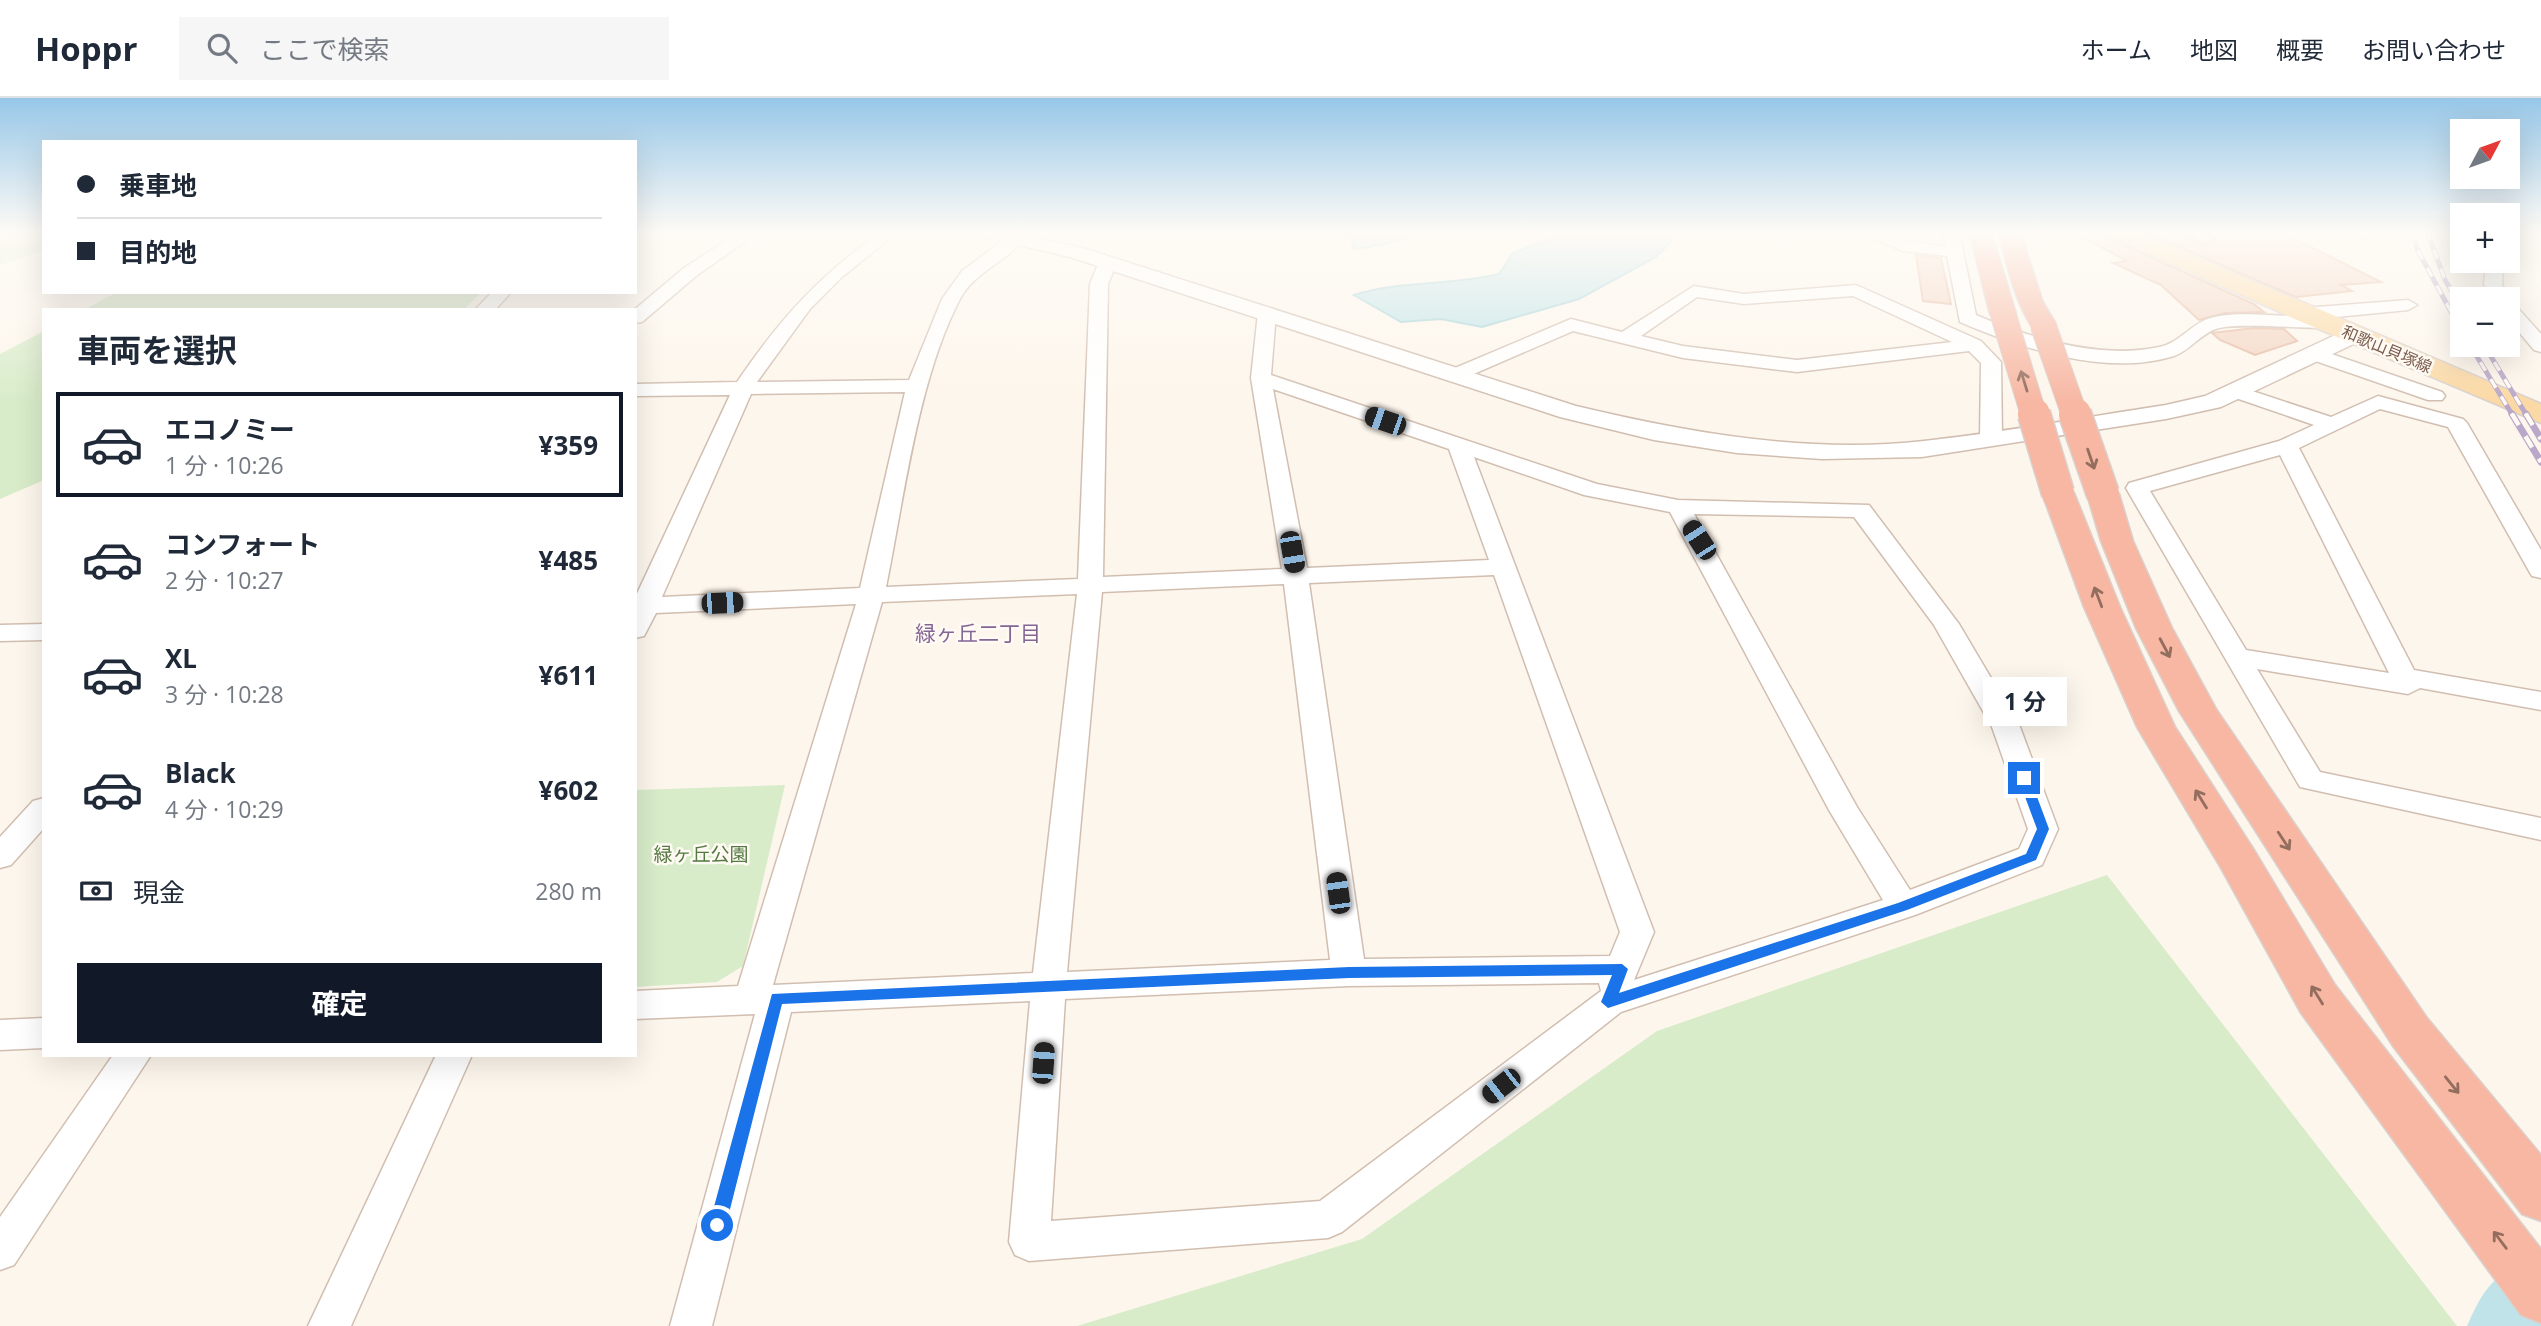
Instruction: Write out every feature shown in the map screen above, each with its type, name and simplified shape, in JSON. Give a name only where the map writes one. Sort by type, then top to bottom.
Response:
[{"type":"highway","points":[[1996,288],[2058,493],[2102,607],[2156,727],[2239,861],[2318,999],[2541,1295]]},
{"type":"highway","points":[[2026,288],[2043,325],[2117,541],[2154,628],[2198,710],[2410,1032],[2541,1196]]},
{"type":"main road","name":"和歌山貝塚線","points":[[2246,288],[2538,411]]},
{"type":"street","points":[[637,316],[671,288]]},
{"type":"street","points":[[821,288],[769,349],[743,389],[641,606],[1500,566]]},
{"type":"street","points":[[691,1326],[764,999],[871,597],[917,386],[951,299],[959,288]]},
{"type":"street","points":[[1099,288],[1090,585],[1049,985],[1029,1242],[1328,1219],[1615,986],[1637,932],[1500,566],[1459,446]]},
{"type":"street","points":[[1189,288],[1569,412],[1654,432],[1737,445],[1822,451],[1922,449],[2166,412],[2212,402],[2354,335]]},
{"type":"street","points":[[1962,288],[1967,318],[1985,326],[2081,352],[2137,357],[2167,352],[2206,326],[2217,322],[2278,324],[2400,305],[2358,288]]},
{"type":"street","points":[[1627,337],[1694,291],[1744,299],[1856,290],[1974,345],[1991,362],[1991,439]]},
{"type":"street","points":[[486,308],[500,294]]},
{"type":"street","points":[[1266,313],[1261,379],[1296,577],[1349,973]]},
{"type":"street","points":[[2520,322],[2541,346]]},
{"type":"street","points":[[1455,375],[1571,325],[1683,352],[1797,366],[1974,345]]},
{"type":"street","points":[[2314,354],[2435,396]]},
{"type":"street","points":[[637,1005],[1349,973],[1615,986],[1903,906],[2031,857],[2043,829],[2006,727],[1946,624],[1861,510],[1678,507],[1592,490],[1261,379]]},
{"type":"street","points":[[637,390],[917,386]]},
{"type":"street","points":[[2234,391],[2331,425]]},
{"type":"street","points":[[2541,571],[2456,423],[2378,402],[2287,446],[2137,488],[2310,780],[2541,829]]},
{"type":"street","points":[[2237,657],[2407,685],[2287,446]]},
{"type":"street","points":[[1678,507],[1699,540],[1844,810],[1903,906]]},
{"type":"street","points":[[0,634],[42,632]]},
{"type":"street","points":[[2403,677],[2541,701]]},
{"type":"street","points":[[0,857],[42,810]]},
{"type":"street","points":[[0,1035],[42,1033]]},
{"type":"street","points":[[0,1251],[132,1057]]},
{"type":"street","points":[[329,1326],[453,1057]]},
{"type":"green space","points":[[113,294],[480,294],[465,308],[88,308]]},
{"type":"green space","points":[[42,332],[42,481],[0,499],[0,354]]},
{"type":"green space","name":"緑ヶ丘公園","points":[[785,785],[743,966],[717,982],[637,987],[637,790]]},
{"type":"green space","points":[[2107,875],[2457,1326],[1077,1326],[1362,1239],[1657,1031]]},
{"type":"water","points":[[1599,288],[1579,299],[1482,327],[1441,319],[1401,322],[1354,295],[1372,290]]},
{"type":"building","points":[[1921,288],[1948,288],[1951,304],[1923,301]]},
{"type":"building","points":[[2165,288],[2220,288],[2254,304],[2264,312],[2225,313],[2199,320]]},
{"type":"building","points":[[2276,288],[2347,288],[2352,291],[2296,297]]},
{"type":"building","points":[[2254,328],[2284,329],[2297,341],[2255,355],[2220,340],[2212,333]]},
{"type":"waterway","points":[[2514,1326],[2541,1300]]},
{"type":"railway","points":[[2438,288],[2450,310]]},
{"type":"railway","points":[[2477,357],[2513,416]]},
{"type":"railway","points":[[2491,357],[2527,416]]},
{"type":"railway","points":[[2512,414],[2541,462]]},
{"type":"railway","points":[[2526,414],[2541,439]]},
{"type":"district","name":"緑ヶ丘二丁目","points":[[978,634]]},
{"type":"route","points":[[717,1225],[777,998],[1349,973],[1622,969],[1608,1002],[1903,906],[2031,857],[2043,829],[2024,778]]}]
